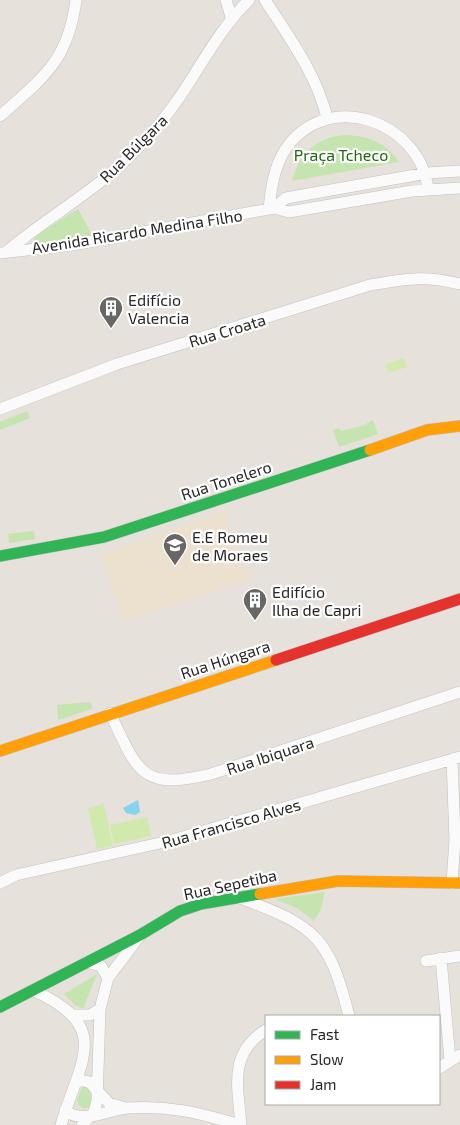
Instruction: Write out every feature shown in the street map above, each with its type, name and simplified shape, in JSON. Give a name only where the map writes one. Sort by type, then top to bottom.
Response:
[{"type":"street","points":[[0,116],[34,86],[56,61],[65,47],[71,28],[76,0]]},
{"type":"street","points":[[226,0],[231,17]]},
{"type":"street","name":"Rua Búlgara","points":[[3,253],[110,174],[131,155],[177,102],[231,17],[248,0]]},
{"type":"street","points":[[265,0],[316,85],[327,118]]},
{"type":"street","points":[[272,208],[272,182],[285,150],[301,134],[327,118],[353,117],[374,121],[391,129],[414,152],[427,173],[428,189]]},
{"type":"street","name":"Avenida Ricardo Medina Filho","points":[[272,208],[286,198],[427,173],[460,171]]},
{"type":"street","name":"Avenida Ricardo Medina Filho","points":[[3,253],[72,245],[272,208],[289,212],[428,189],[460,188]]},
{"type":"street","name":"Rua Croata","points":[[0,410],[117,364],[370,285],[406,279],[433,278],[460,284]]},
{"type":"street","name":"Rua Tonelero","points":[[0,556],[104,537],[312,470],[427,430],[460,426]]},
{"type":"street","name":"Rua Húngara","points":[[0,751],[460,598]]},
{"type":"street","name":"Rua Ibiquara","points":[[110,713],[131,757],[140,770],[153,778],[170,781],[212,774],[460,692]]},
{"type":"street","points":[[456,758],[456,883]]},
{"type":"street","name":"Rua Francisco Alves","points":[[0,883],[16,876],[169,841],[456,758]]},
{"type":"street","name":"Rua Sepetiba","points":[[0,1007],[140,935],[180,911],[201,904],[338,881],[456,883]]},
{"type":"street","points":[[272,891],[276,911]]},
{"type":"street","points":[[249,895],[258,904]]},
{"type":"street","points":[[236,897],[276,911],[303,926],[328,952],[335,966],[349,1015]]},
{"type":"street","points":[[86,1121],[95,1107],[100,1009],[108,978],[140,935]]},
{"type":"street","points":[[426,961],[460,956]]},
{"type":"street","points":[[440,1067],[455,1058],[441,958]]},
{"type":"street","points":[[86,962],[101,966],[108,978]]},
{"type":"street","points":[[32,990],[64,1006],[74,1015],[85,1040],[84,1059],[61,1125]]},
{"type":"street","points":[[74,1015],[90,1015],[100,1009]]},
{"type":"street","points":[[78,1080],[89,1082],[110,1103],[125,1108],[177,1108],[240,1125],[238,1068],[246,1046],[265,1031]]},
{"type":"street","points":[[85,1040],[98,1038]]},
{"type":"street","points":[[65,1110],[75,1118],[86,1121],[125,1108]]},
{"type":"shaded area","name":"E.E Romeu de Moraes","points":[[227,511],[234,545],[238,544],[251,579],[123,622],[100,554]]},
{"type":"green space","name":"Praça Tcheco","points":[[346,135],[362,137],[383,145],[399,162],[292,181],[300,162],[311,148],[326,139]]},
{"type":"green space","points":[[78,209],[92,235],[37,245],[33,237]]},
{"type":"green space","points":[[404,358],[407,367],[388,373],[386,364]]},
{"type":"green space","points":[[27,411],[30,418],[0,430],[0,422]]},
{"type":"green space","points":[[373,420],[378,434],[339,447],[333,430],[339,428],[341,431],[362,426]]},
{"type":"green space","points":[[34,531],[35,539],[9,543],[8,534]]},
{"type":"green space","points":[[91,702],[92,709],[58,720],[57,705]]},
{"type":"green space","points":[[104,804],[113,846],[97,849],[88,808]]},
{"type":"green space","points":[[147,817],[151,836],[114,844],[110,825]]},
{"type":"green space","points":[[325,892],[321,909],[314,921],[297,908],[275,899]]},
{"type":"green space","points":[[97,974],[83,1009],[74,1004],[64,994]]},
{"type":"green space","points":[[86,1086],[89,1088],[93,1106],[84,1109],[77,1100],[82,1087]]},
{"type":"water","points":[[138,800],[140,812],[135,815],[126,813],[123,808]]},
{"type":"traffic: fast","points":[[0,556],[104,537],[370,450]]},
{"type":"traffic: fast","points":[[0,1007],[140,935],[180,911],[201,904],[260,894]]},
{"type":"traffic: slow","points":[[370,450],[427,430],[460,426]]},
{"type":"traffic: slow","points":[[0,751],[276,660]]},
{"type":"traffic: slow","points":[[260,894],[338,881],[460,883]]},
{"type":"traffic: jam","points":[[276,660],[460,599]]},
{"type":"place","name":"Edifício Valencia","points":[[111,329]]},
{"type":"place","name":"E.E Romeu de Moraes","points":[[175,566]]},
{"type":"place","name":"Edifício Ilha de Capri","points":[[255,621]]}]
